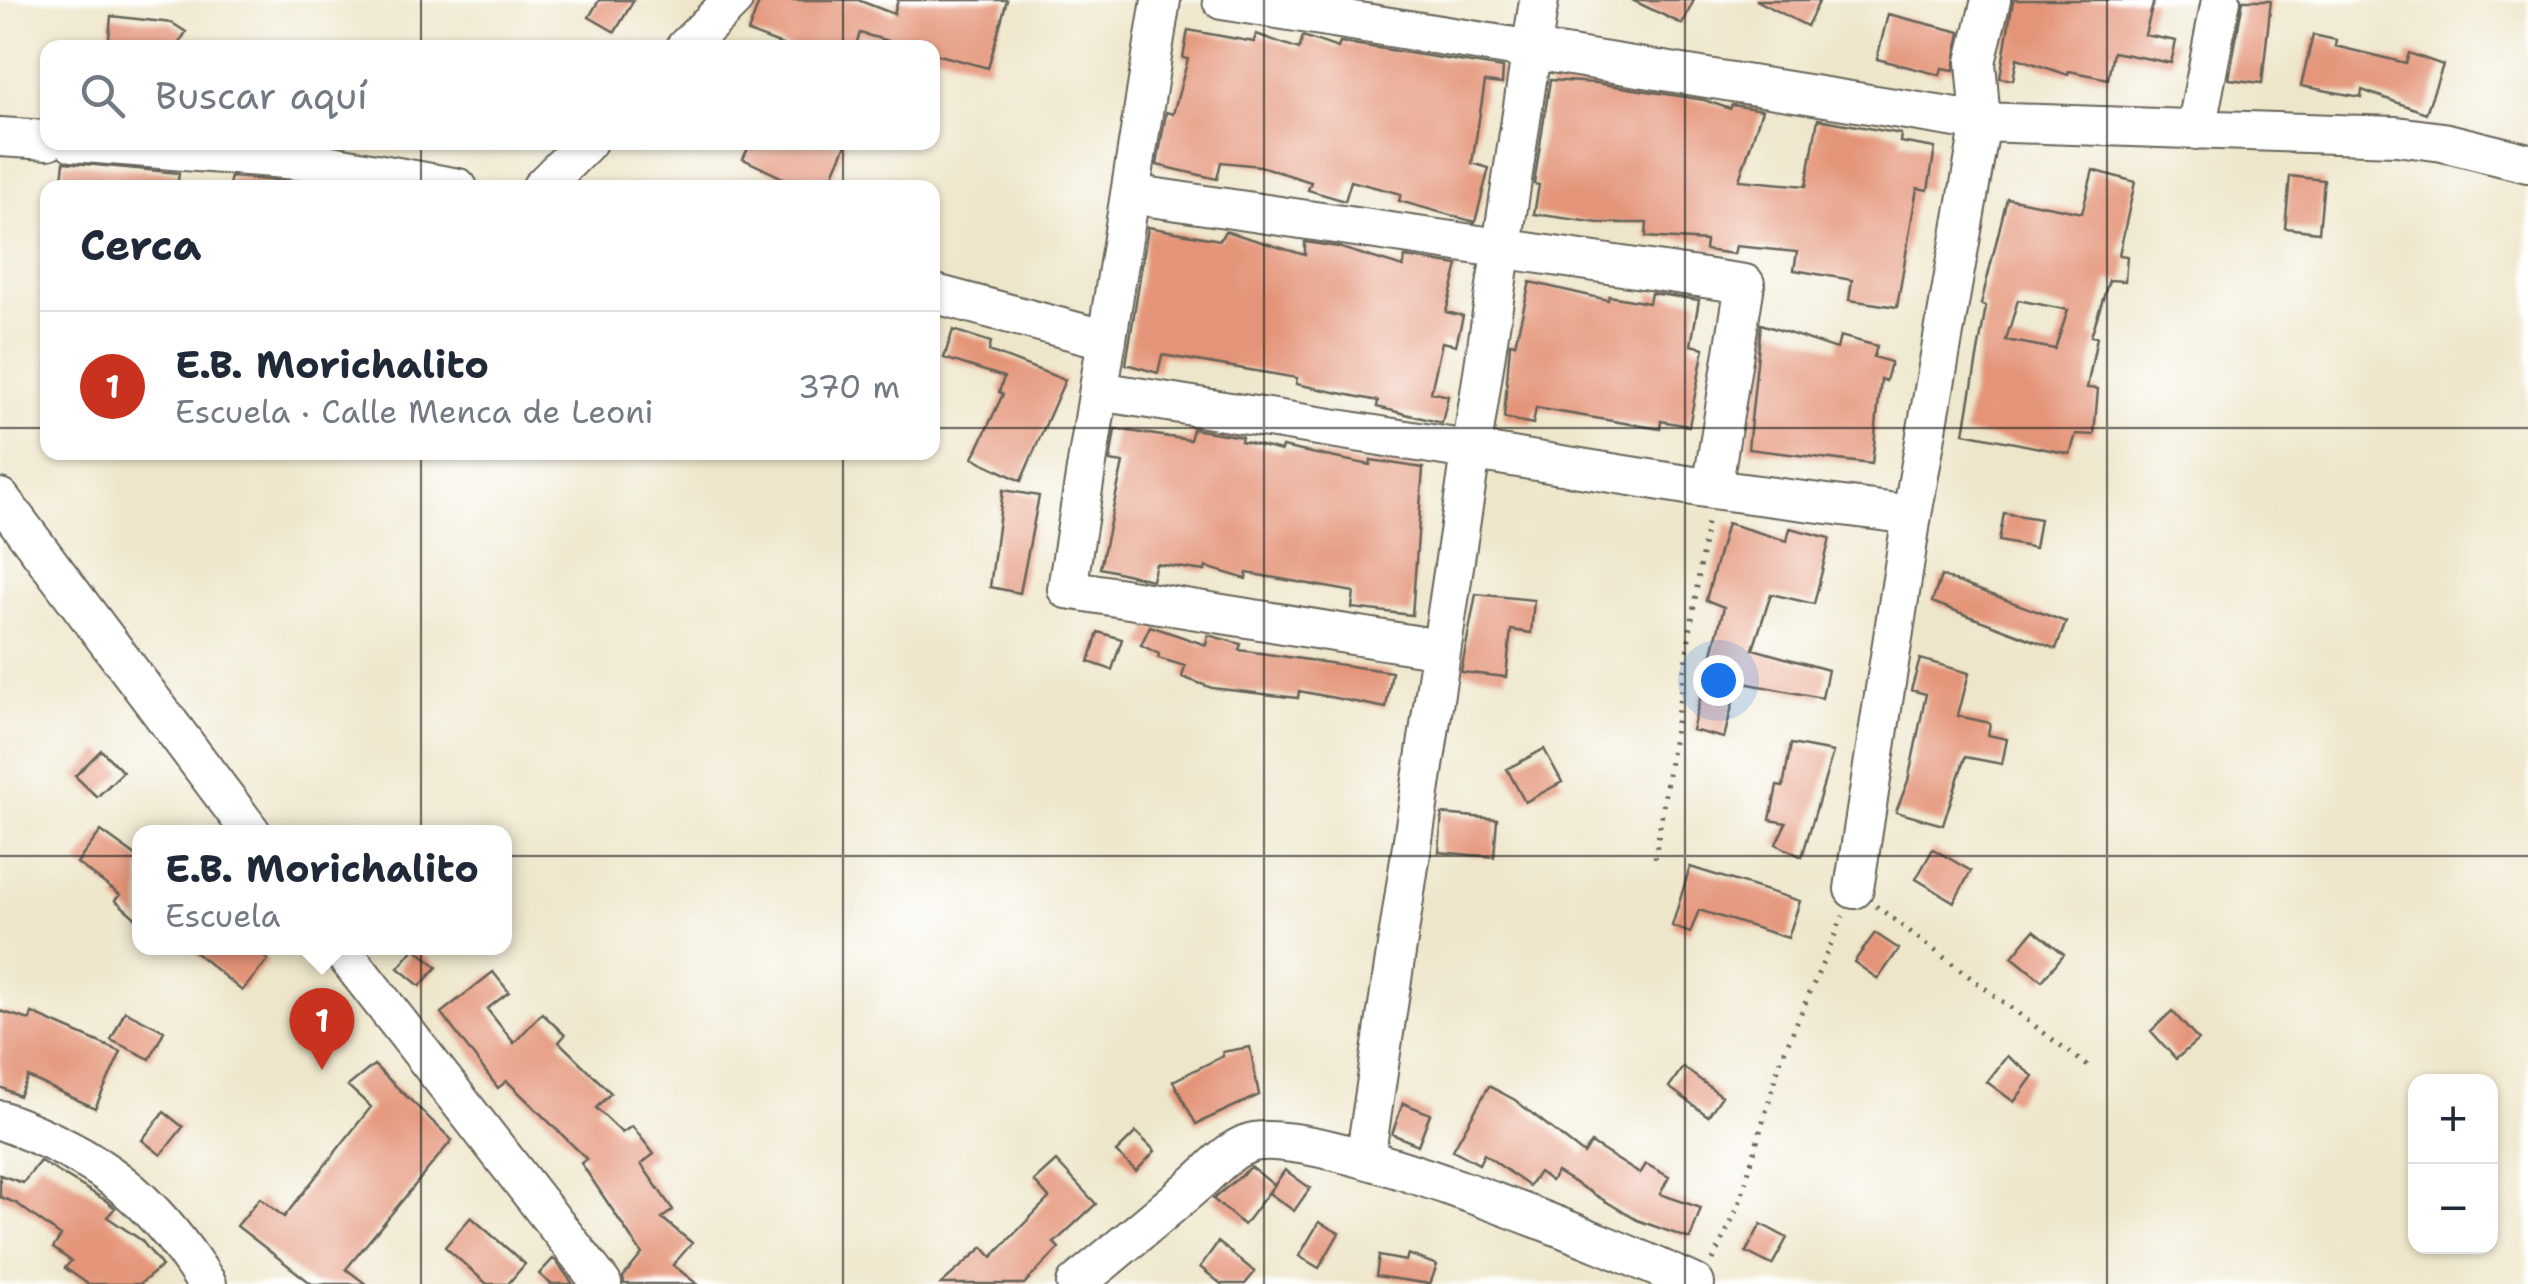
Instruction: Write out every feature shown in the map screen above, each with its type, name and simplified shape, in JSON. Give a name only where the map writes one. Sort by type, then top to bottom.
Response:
[{"type":"street","points":[[692,40],[733,0]]},
{"type":"street","points":[[1161,0],[1067,590],[1440,649]]},
{"type":"street","points":[[1222,0],[1980,122],[2396,136],[2443,142],[2528,163]]},
{"type":"street","points":[[1365,1159],[1540,0]]},
{"type":"street","points":[[1854,889],[1912,515],[1980,122],[1976,62],[1991,0]]},
{"type":"street","points":[[2196,130],[2221,0]]},
{"type":"street","points":[[0,136],[40,139]]},
{"type":"street","points":[[173,150],[308,161],[414,180]]},
{"type":"street","points":[[549,180],[579,150]]},
{"type":"street","points":[[1130,194],[1745,284],[1712,488]]},
{"type":"street","points":[[940,295],[1107,340]]},
{"type":"street","points":[[1099,391],[1712,488],[1912,515]]},
{"type":"street","points":[[0,498],[246,825]]},
{"type":"street","points":[[345,955],[602,1284]]},
{"type":"street","points":[[0,1120],[76,1150],[141,1196],[207,1284]]},
{"type":"street","points":[[1076,1284],[1244,1145],[1264,1138],[1294,1139],[1365,1159],[1701,1277]]},
{"type":"path","points":[[1655,858],[1712,488]]},
{"type":"path","points":[[1701,1277],[1738,1205],[1781,1059],[1854,889],[2093,1070]]},
{"type":"building","points":[[599,0],[634,0],[615,32],[589,17]]},
{"type":"building","points":[[760,0],[858,0],[894,14],[898,0],[1007,0],[988,68],[940,55],[940,40],[885,40],[860,33],[858,40],[769,40],[748,32]]},
{"type":"building","points":[[1632,0],[1694,0],[1682,24]]},
{"type":"building","points":[[1756,0],[1820,0],[1807,26]]},
{"type":"building","points":[[2013,0],[2154,0],[2145,35],[2176,41],[2171,63],[2113,52],[2108,79],[2069,71],[2068,75],[2017,58],[2013,80],[2000,78]]},
{"type":"building","points":[[2243,0],[2271,0],[2262,83],[2229,79]]},
{"type":"building","points":[[1888,14],[1960,32],[1954,70],[1942,68],[1940,75],[1877,59]]},
{"type":"building","points":[[111,16],[172,23],[186,32],[181,40],[109,40]]},
{"type":"building","points":[[1188,30],[1254,42],[1256,34],[1299,49],[1303,36],[1338,48],[1340,42],[1503,68],[1502,84],[1485,82],[1472,163],[1489,168],[1475,222],[1399,201],[1401,194],[1351,181],[1345,201],[1308,190],[1311,182],[1260,166],[1221,162],[1217,179],[1157,165],[1166,112],[1173,114],[1188,59],[1183,58]]},
{"type":"building","points":[[2313,35],[2336,40],[2335,46],[2406,63],[2409,53],[2443,65],[2426,113],[2362,90],[2361,97],[2301,86]]},
{"type":"building","points":[[1550,80],[1704,100],[1730,109],[1732,105],[1762,110],[1739,180],[1806,186],[1818,119],[1901,134],[1900,142],[1935,148],[1928,190],[1917,188],[1897,307],[1849,300],[1852,280],[1794,270],[1797,252],[1736,246],[1734,254],[1705,250],[1706,241],[1646,237],[1647,223],[1599,223],[1534,214],[1539,185],[1534,184]]},
{"type":"building","points":[[747,150],[844,150],[830,180],[787,180],[743,159]]},
{"type":"building","points":[[64,162],[179,173],[178,180],[62,180]]},
{"type":"building","points":[[2093,170],[2135,182],[2119,255],[2127,256],[2125,281],[2109,280],[2091,336],[2097,337],[2087,388],[2098,389],[2094,435],[2076,434],[2070,454],[1964,433],[1986,306],[1981,304],[2007,198],[2082,213]],"holes":[[[2018,300],[2068,310],[2055,349],[2006,340]]]},
{"type":"building","points":[[2290,176],[2324,180],[2319,232],[2285,228]]},
{"type":"building","points":[[1148,227],[1220,240],[1225,231],[1305,255],[1305,242],[1338,247],[1403,267],[1405,257],[1458,265],[1446,312],[1463,316],[1456,345],[1442,342],[1431,392],[1448,396],[1442,423],[1377,407],[1378,401],[1296,384],[1297,378],[1162,355],[1158,373],[1126,364]]},
{"type":"building","points":[[1530,282],[1608,300],[1609,296],[1649,303],[1651,293],[1699,300],[1691,345],[1704,348],[1689,426],[1661,421],[1660,429],[1536,408],[1533,424],[1504,418],[1510,343],[1515,344]]},
{"type":"building","points":[[1761,324],[1837,349],[1840,336],[1877,346],[1874,357],[1891,362],[1886,381],[1881,379],[1872,464],[1748,449]]},
{"type":"building","points":[[953,330],[991,342],[989,351],[1065,380],[1021,481],[973,458],[1003,394],[999,392],[1004,377],[944,358]]},
{"type":"building","points":[[1115,429],[1190,440],[1193,429],[1242,437],[1241,441],[1281,451],[1282,447],[1370,465],[1371,460],[1423,468],[1412,615],[1352,608],[1354,592],[1247,573],[1246,579],[1206,567],[1205,571],[1156,564],[1152,580],[1100,568],[1123,463],[1110,461]]},
{"type":"building","points":[[1003,490],[1039,496],[1020,593],[990,587]]},
{"type":"building","points":[[2004,513],[2040,519],[2035,548],[1999,541]]},
{"type":"building","points":[[1727,523],[1787,541],[1790,528],[1830,538],[1814,604],[1771,594],[1753,649],[1828,670],[1822,698],[1738,682],[1724,738],[1692,730],[1724,607],[1706,600]]},
{"type":"building","points":[[1941,576],[2066,622],[2056,649],[1932,602]]},
{"type":"building","points":[[1476,594],[1534,600],[1531,633],[1511,630],[1506,677],[1461,672]]},
{"type":"building","points":[[1150,626],[1206,645],[1208,635],[1241,644],[1239,650],[1392,672],[1386,708],[1299,691],[1298,698],[1212,688],[1182,677],[1185,666],[1158,658],[1159,654],[1141,645]]},
{"type":"building","points":[[1098,632],[1122,639],[1112,670],[1089,662]]},
{"type":"building","points":[[1920,659],[1969,673],[1958,716],[1990,723],[1988,735],[2007,739],[2002,764],[1965,757],[1943,825],[1896,812],[1908,781],[1926,694],[1911,690]]},
{"type":"building","points":[[1791,744],[1833,752],[1802,857],[1776,844],[1786,823],[1770,820],[1777,786],[1783,787]]},
{"type":"building","points":[[1544,749],[1562,782],[1525,802],[1507,769]]},
{"type":"building","points":[[101,750],[123,772],[97,797],[75,776]]},
{"type":"building","points":[[1442,814],[1497,819],[1494,857],[1439,852]]},
{"type":"building","points":[[101,831],[132,853],[132,915],[115,900],[120,895],[77,863]]},
{"type":"building","points":[[1933,849],[1971,871],[1954,902],[1916,879]]},
{"type":"building","points":[[1690,867],[1800,901],[1788,938],[1699,910],[1690,933],[1672,926]]},
{"type":"building","points":[[2034,930],[2064,954],[2042,981],[2012,957]]},
{"type":"building","points":[[1875,933],[1899,949],[1878,979],[1854,962]]},
{"type":"building","points":[[198,955],[262,955],[268,960],[242,991]]},
{"type":"building","points":[[409,955],[423,955],[437,967],[420,986],[398,968]]},
{"type":"building","points":[[493,972],[509,992],[487,1009],[514,1043],[542,1013],[565,1035],[559,1042],[611,1093],[596,1108],[622,1133],[632,1126],[654,1154],[641,1164],[673,1210],[662,1218],[692,1243],[673,1265],[697,1284],[624,1284],[623,1277],[642,1254],[581,1163],[587,1159],[507,1081],[498,1088],[441,1013]]},
{"type":"building","points":[[0,1011],[30,1020],[32,1013],[121,1052],[95,1108],[28,1077],[19,1096],[0,1087]]},
{"type":"building","points":[[125,1011],[164,1031],[150,1059],[111,1040]]},
{"type":"building","points":[[2172,1011],[2198,1040],[2176,1059],[2151,1031]]},
{"type":"building","points":[[1250,1047],[1259,1095],[1196,1124],[1173,1081],[1223,1056],[1222,1052]]},
{"type":"building","points":[[2007,1056],[2033,1076],[2014,1102],[1987,1082]]},
{"type":"building","points":[[374,1065],[452,1140],[346,1269],[366,1284],[312,1284],[237,1226],[260,1198],[284,1217],[371,1107],[348,1086]]},
{"type":"building","points":[[1683,1067],[1722,1096],[1708,1116],[1669,1087]]},
{"type":"building","points":[[1489,1086],[1515,1100],[1584,1154],[1591,1143],[1640,1174],[1646,1164],[1669,1177],[1660,1194],[1701,1208],[1690,1239],[1637,1220],[1557,1172],[1551,1181],[1539,1172],[1529,1186],[1484,1154],[1479,1164],[1453,1150]]},
{"type":"building","points":[[1403,1103],[1430,1114],[1418,1145],[1392,1134]]},
{"type":"building","points":[[164,1112],[183,1127],[161,1155],[142,1140]]},
{"type":"building","points":[[1136,1132],[1155,1151],[1136,1171],[1116,1152]]},
{"type":"building","points":[[40,1161],[115,1208],[107,1217],[141,1240],[162,1266],[140,1284],[88,1284],[65,1268],[71,1261],[53,1248],[61,1236],[16,1203],[0,1197],[0,1175],[23,1183]]},
{"type":"building","points":[[1056,1161],[1096,1204],[1054,1243],[1059,1248],[1024,1284],[941,1284],[983,1247],[992,1257],[1049,1198],[1034,1181]]},
{"type":"building","points":[[1251,1167],[1274,1185],[1244,1225],[1213,1199]]},
{"type":"building","points":[[1285,1170],[1310,1188],[1294,1211],[1269,1193]]},
{"type":"building","points":[[471,1217],[525,1264],[508,1284],[487,1284],[445,1247]]},
{"type":"building","points":[[1319,1222],[1339,1233],[1319,1268],[1299,1256]]},
{"type":"building","points":[[1761,1224],[1787,1238],[1772,1265],[1746,1252]]},
{"type":"building","points":[[1218,1242],[1255,1272],[1245,1284],[1221,1284],[1200,1267]]},
{"type":"building","points":[[1408,1254],[1437,1265],[1430,1284],[1376,1276],[1379,1256],[1406,1261]]},
{"type":"building","points":[[553,1259],[573,1284],[551,1284],[539,1274]]},
{"type":"place","name":"E.B. Morichalito","points":[[322,1070]]}]
